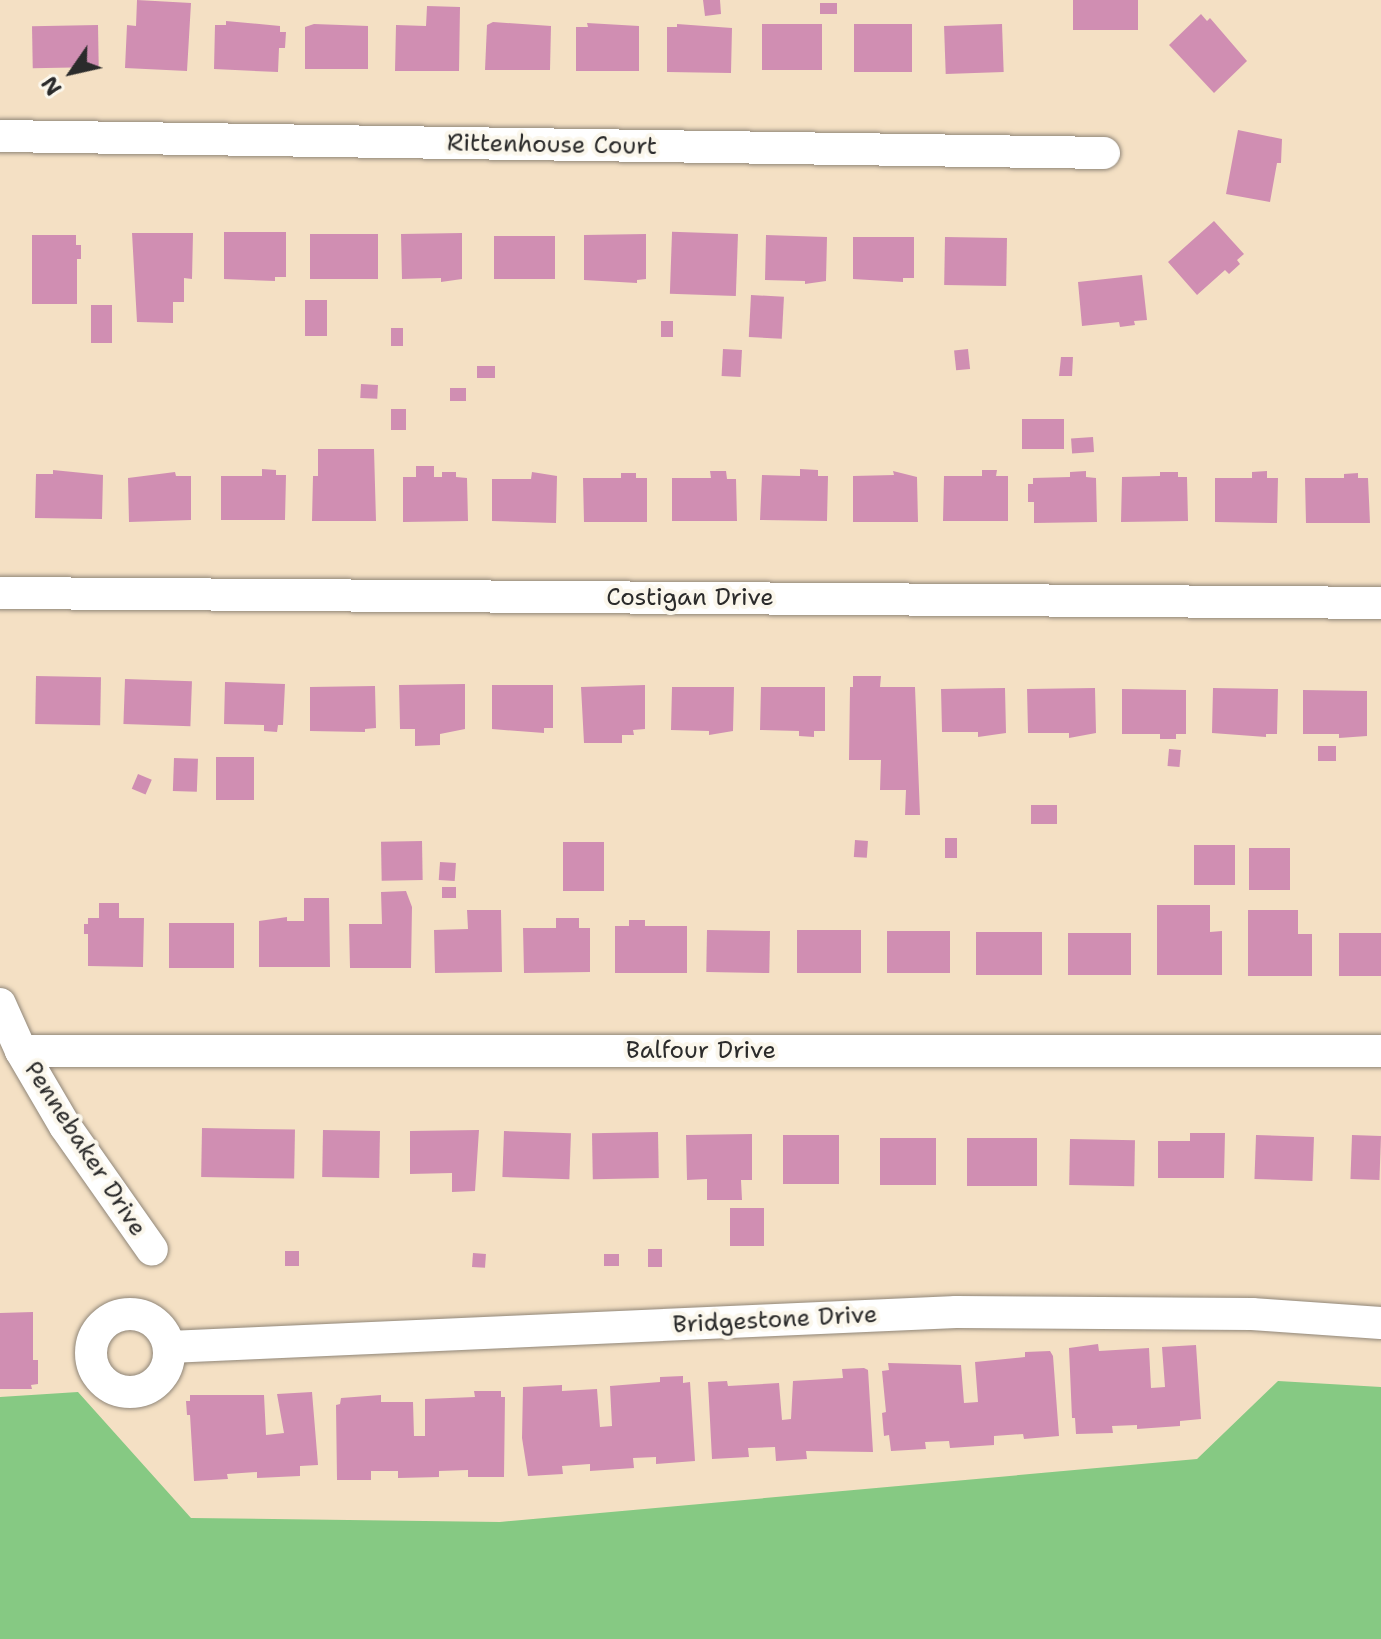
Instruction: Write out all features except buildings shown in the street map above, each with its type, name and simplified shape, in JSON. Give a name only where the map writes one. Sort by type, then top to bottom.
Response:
[{"type":"street","name":"Rittenhouse Court","points":[[0,136],[1104,153]]},
{"type":"street","name":"Costigan Drive","points":[[0,593],[1381,603]]},
{"type":"street","name":"Pennebaker Drive","points":[[0,1004],[21,1051],[65,1126],[152,1250]]},
{"type":"street","name":"Balfour Drive","points":[[21,1051],[1381,1051]]},
{"type":"street","name":"Bridgestone Drive","points":[[169,1347],[956,1312],[1252,1314],[1381,1323]]},
{"type":"green space","points":[[1278,1381],[1381,1387],[1381,1639],[0,1639],[0,1397],[78,1392],[191,1518],[500,1522],[1197,1459]]}]
